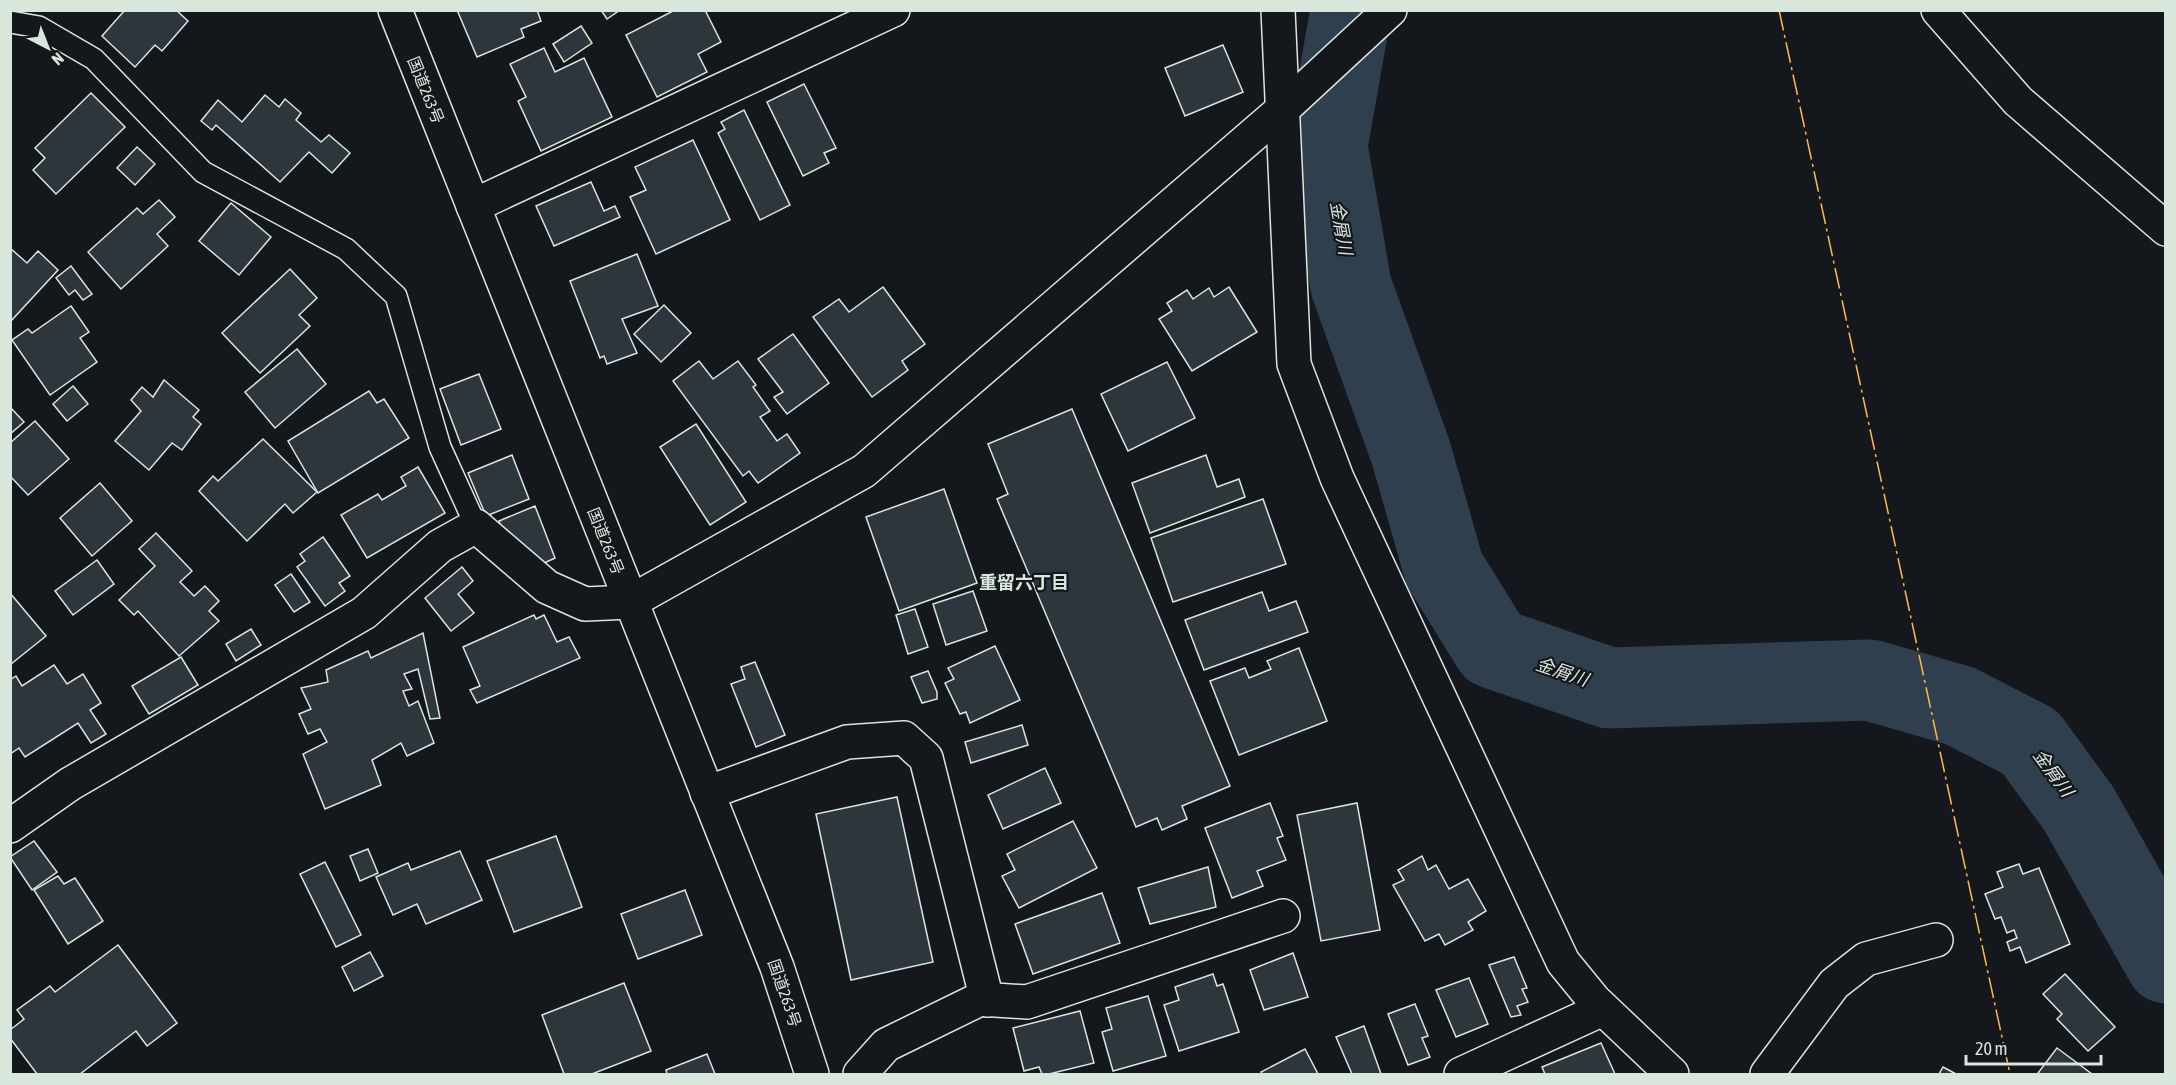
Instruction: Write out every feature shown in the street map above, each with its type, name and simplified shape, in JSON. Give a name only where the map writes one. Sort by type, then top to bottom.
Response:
[{"type":"main road","name":"国道263号","points":[[395,10],[777,967],[812,1074]]},
{"type":"main road","points":[[473,207],[893,10]]},
{"type":"main road","points":[[1278,10],[1294,364],[1337,478],[1563,962],[1603,1009],[1672,1074]]},
{"type":"main road","points":[[1938,10],[2018,101],[2166,229]]},
{"type":"main road","points":[[10,826],[70,784],[364,613],[440,546],[476,526],[547,587],[585,604],[630,602],[864,471],[1283,109],[1381,19]]},
{"type":"main road","points":[[707,793],[847,742],[904,738],[926,758],[987,1000]]},
{"type":"main road","points":[[860,1074],[886,1045],[980,999],[1027,1002],[1283,916]]},
{"type":"main road","points":[[1767,1074],[1834,984],[1866,959],[1936,940]]},
{"type":"main road","points":[[1461,1074],[1603,1009]]},
{"type":"lane","points":[[10,22],[39,27],[94,59],[203,172],[346,249],[396,296],[440,447],[476,526]]},
{"type":"building","points":[[125,10],[176,10],[188,21],[162,51],[155,45],[135,67],[102,36]]},
{"type":"building","points":[[457,10],[537,10],[541,21],[521,29],[524,37],[477,57]]},
{"type":"building","points":[[601,10],[620,10],[607,19]]},
{"type":"building","points":[[675,10],[705,10],[721,42],[698,54],[707,72],[657,97],[626,35]]},
{"type":"building","points":[[581,26],[592,43],[564,62],[553,44]]},
{"type":"building","points":[[1223,45],[1243,92],[1185,116],[1165,68]]},
{"type":"building","points":[[544,48],[555,72],[584,58],[612,117],[541,151],[518,101],[526,97],[510,64]]},
{"type":"building","points":[[804,84],[836,148],[824,153],[829,163],[803,176],[767,102]]},
{"type":"building","points":[[91,93],[125,127],[56,194],[33,170],[45,158],[35,148]]},
{"type":"building","points":[[265,95],[279,107],[285,99],[301,113],[296,120],[321,142],[329,135],[350,153],[332,173],[309,152],[280,182],[216,125],[212,130],[201,121],[218,100],[242,122]]},
{"type":"building","points":[[744,110],[790,205],[760,220],[718,133],[725,129],[721,122]]},
{"type":"building","points":[[693,140],[730,220],[656,254],[630,197],[646,190],[635,167]]},
{"type":"building","points":[[137,147],[155,164],[135,185],[117,168]]},
{"type":"building","points":[[591,182],[604,211],[615,206],[620,217],[554,246],[536,206]]},
{"type":"building","points":[[159,200],[175,217],[157,234],[168,246],[121,289],[88,252],[137,208],[143,214]]},
{"type":"building","points":[[231,203],[271,237],[239,275],[199,241]]},
{"type":"building","points":[[10,248],[27,263],[38,251],[58,270],[10,322]]},
{"type":"building","points":[[637,254],[658,306],[622,319],[637,353],[607,364],[604,356],[600,358],[570,281]]},
{"type":"building","points":[[71,266],[92,294],[83,300],[75,290],[69,295],[56,278]]},
{"type":"building","points":[[290,269],[317,298],[299,315],[310,326],[260,373],[222,333]]},
{"type":"building","points":[[883,287],[925,344],[902,361],[908,370],[872,397],[813,317],[839,299],[849,312]]},
{"type":"building","points":[[1229,287],[1257,332],[1192,371],[1159,319],[1172,311],[1167,303],[1187,290],[1193,299],[1209,288],[1214,297]]},
{"type":"building","points":[[664,305],[691,333],[661,362],[634,334]]},
{"type":"building","points":[[71,306],[89,332],[80,338],[97,362],[50,395],[12,340],[28,329],[32,333]]},
{"type":"building","points":[[793,334],[829,383],[787,414],[774,397],[783,392],[758,359]]},
{"type":"building","points":[[297,349],[326,384],[275,428],[245,392]]},
{"type":"building","points":[[699,361],[713,379],[738,361],[756,385],[753,387],[770,411],[760,417],[777,441],[787,434],[800,453],[758,483],[749,471],[743,476],[673,381]]},
{"type":"building","points":[[1167,362],[1195,418],[1128,451],[1101,394]]},
{"type":"building","points":[[479,374],[501,429],[461,445],[440,389]]},
{"type":"building","points":[[164,380],[199,410],[193,417],[201,424],[182,450],[172,443],[149,470],[115,441],[141,411],[131,400],[142,387],[153,397]]},
{"type":"building","points":[[73,386],[88,404],[67,421],[53,404]]},
{"type":"building","points":[[369,391],[377,403],[384,399],[409,438],[318,493],[288,441]]},
{"type":"building","points":[[10,407],[24,422],[10,434]]},
{"type":"building","points":[[1072,409],[1230,786],[1182,806],[1187,819],[1162,830],[1157,818],[1136,827],[997,499],[1008,494],[988,444]]},
{"type":"building","points":[[35,421],[69,459],[28,495],[10,476],[10,443]]},
{"type":"building","points":[[696,424],[746,502],[710,525],[660,447]]},
{"type":"building","points":[[263,439],[317,492],[293,513],[285,504],[247,541],[199,491],[213,476],[218,481]]},
{"type":"building","points":[[512,455],[529,499],[486,516],[468,473]]},
{"type":"building","points":[[1206,455],[1217,487],[1239,479],[1245,497],[1150,533],[1132,483]]},
{"type":"building","points":[[418,467],[445,513],[367,558],[341,515],[378,494],[382,500],[406,486],[401,477]]},
{"type":"building","points":[[100,483],[132,521],[92,556],[60,518]]},
{"type":"building","points":[[944,489],[977,583],[899,611],[866,517]]},
{"type":"building","points":[[1263,499],[1286,564],[1173,602],[1151,538]]},
{"type":"building","points":[[535,506],[555,558],[540,565],[506,544],[499,521]]},
{"type":"building","points":[[156,533],[192,571],[180,582],[194,596],[205,586],[219,601],[209,611],[219,621],[179,656],[138,611],[134,615],[119,600],[155,566],[139,549]]},
{"type":"building","points":[[323,537],[350,576],[339,583],[345,591],[325,606],[297,567],[305,561],[300,554]]},
{"type":"building","points":[[97,560],[114,584],[73,615],[55,591]]},
{"type":"building","points":[[462,567],[473,581],[458,594],[474,613],[451,631],[425,598]]},
{"type":"building","points":[[291,574],[310,602],[294,612],[275,585]]},
{"type":"building","points":[[973,591],[987,631],[946,645],[933,604]]},
{"type":"building","points":[[1262,592],[1269,611],[1296,601],[1308,632],[1204,670],[1185,620]]},
{"type":"building","points":[[10,593],[46,636],[11,664],[10,663]]},
{"type":"building","points":[[915,609],[928,647],[908,654],[896,615]]},
{"type":"building","points":[[534,615],[536,619],[544,615],[557,642],[569,637],[580,658],[477,703],[470,690],[480,686],[463,647]]},
{"type":"building","points":[[251,629],[261,645],[236,661],[226,644]]},
{"type":"building","points":[[423,633],[440,718],[430,719],[418,669],[404,674],[412,689],[403,691],[409,706],[418,701],[434,743],[407,756],[401,743],[372,760],[381,785],[325,809],[303,754],[327,742],[320,729],[308,734],[299,714],[311,709],[301,688],[328,682],[326,670],[368,651],[371,658]]},
{"type":"building","points":[[995,646],[1020,700],[970,723],[966,712],[960,714],[945,683],[954,679],[948,668]]},
{"type":"building","points":[[1299,648],[1327,721],[1239,755],[1210,681],[1245,668],[1249,678],[1271,669],[1267,661]]},
{"type":"building","points":[[181,657],[198,685],[149,714],[132,686]]},
{"type":"building","points":[[755,662],[785,735],[756,747],[731,684],[745,679],[741,667]]},
{"type":"building","points":[[54,665],[67,684],[83,674],[101,703],[90,710],[106,734],[91,743],[78,723],[25,757],[19,748],[10,754],[10,680],[16,676],[22,686]]},
{"type":"building","points":[[928,671],[937,692],[937,699],[922,703],[911,677]]},
{"type":"building","points":[[1022,725],[1028,745],[971,763],[965,742]]},
{"type":"building","points":[[1045,768],[1061,803],[1003,829],[988,795]]},
{"type":"building","points":[[897,797],[933,962],[851,980],[816,814]]},
{"type":"building","points":[[1270,803],[1283,836],[1277,838],[1286,860],[1257,871],[1263,886],[1232,898],[1205,828]]},
{"type":"building","points":[[1357,803],[1380,930],[1321,941],[1297,815]]},
{"type":"building","points":[[1073,821],[1097,868],[1019,908],[1002,876],[1015,870],[1007,854]]},
{"type":"building","points":[[556,836],[582,907],[514,932],[487,861]]},
{"type":"building","points":[[34,841],[57,872],[32,890],[10,857]]},
{"type":"building","points":[[368,849],[378,873],[360,881],[350,856]]},
{"type":"building","points":[[460,851],[482,900],[426,924],[417,904],[393,915],[376,877],[408,863],[411,870]]},
{"type":"building","points":[[1422,856],[1428,870],[1436,865],[1449,889],[1468,879],[1486,911],[1468,922],[1473,930],[1445,945],[1439,934],[1425,941],[1393,885],[1404,880],[1398,870]]},
{"type":"building","points":[[325,862],[361,935],[336,947],[300,874]]},
{"type":"building","points":[[2019,864],[2023,874],[2039,868],[2070,944],[2026,963],[2020,947],[2010,951],[2007,942],[2017,938],[2014,930],[2007,933],[2001,917],[1995,919],[1985,894],[2003,887],[1997,872]]},
{"type":"building","points":[[1208,867],[1216,907],[1150,924],[1138,888]]},
{"type":"building","points":[[58,876],[64,884],[75,878],[103,921],[68,944],[34,890]]},
{"type":"building","points":[[685,890],[702,935],[638,959],[621,914]]},
{"type":"building","points":[[1102,893],[1120,943],[1033,974],[1015,924]]},
{"type":"building","points":[[118,945],[177,1023],[147,1046],[136,1031],[80,1074],[37,1074],[10,1038],[10,1030],[24,1019],[17,1010],[50,986],[55,992]]},
{"type":"building","points":[[370,952],[383,976],[354,991],[342,967]]},
{"type":"building","points":[[1293,953],[1308,997],[1264,1010],[1250,970]]},
{"type":"building","points":[[1514,957],[1527,988],[1522,989],[1528,1002],[1517,1006],[1521,1015],[1511,1017],[1489,965]]},
{"type":"building","points":[[1213,974],[1217,986],[1223,984],[1239,1032],[1179,1051],[1164,1005],[1179,1000],[1175,987]]},
{"type":"building","points":[[2065,974],[2115,1027],[2088,1051],[2057,1019],[2062,1014],[2043,994]]},
{"type":"building","points":[[1469,978],[1488,1024],[1456,1037],[1436,990]]},
{"type":"building","points":[[624,983],[651,1051],[592,1074],[564,1074],[542,1015]]},
{"type":"building","points":[[1148,996],[1166,1056],[1113,1071],[1102,1032],[1112,1029],[1106,1008]]},
{"type":"building","points":[[1415,1004],[1428,1036],[1422,1038],[1430,1057],[1408,1065],[1388,1014]]},
{"type":"building","points":[[1080,1011],[1094,1063],[1049,1074],[1042,1074],[1039,1067],[1024,1071],[1013,1028]]},
{"type":"building","points":[[1364,1026],[1381,1074],[1352,1074],[1336,1037]]},
{"type":"building","points":[[1601,1043],[1615,1074],[1545,1074],[1542,1067]]},
{"type":"building","points":[[2057,1048],[2092,1074],[2038,1073]]},
{"type":"building","points":[[1305,1049],[1318,1074],[1262,1074],[1261,1072]]},
{"type":"building","points":[[707,1054],[715,1074],[667,1074],[666,1070]]},
{"type":"building","points":[[1943,1067],[1956,1074],[1939,1074]]},
{"type":"waterway","name":"金屑川","points":[[1351,10],[1327,146],[1351,286],[1411,453],[1444,569],[1493,648],[1609,688],[1870,680],[1960,706],[2030,742],[2079,809],[2166,963]]},
{"type":"power","points":[[1779,10],[2010,1074]]},
{"type":"district","name":"重留六丁目","points":[[1024,583]]}]
